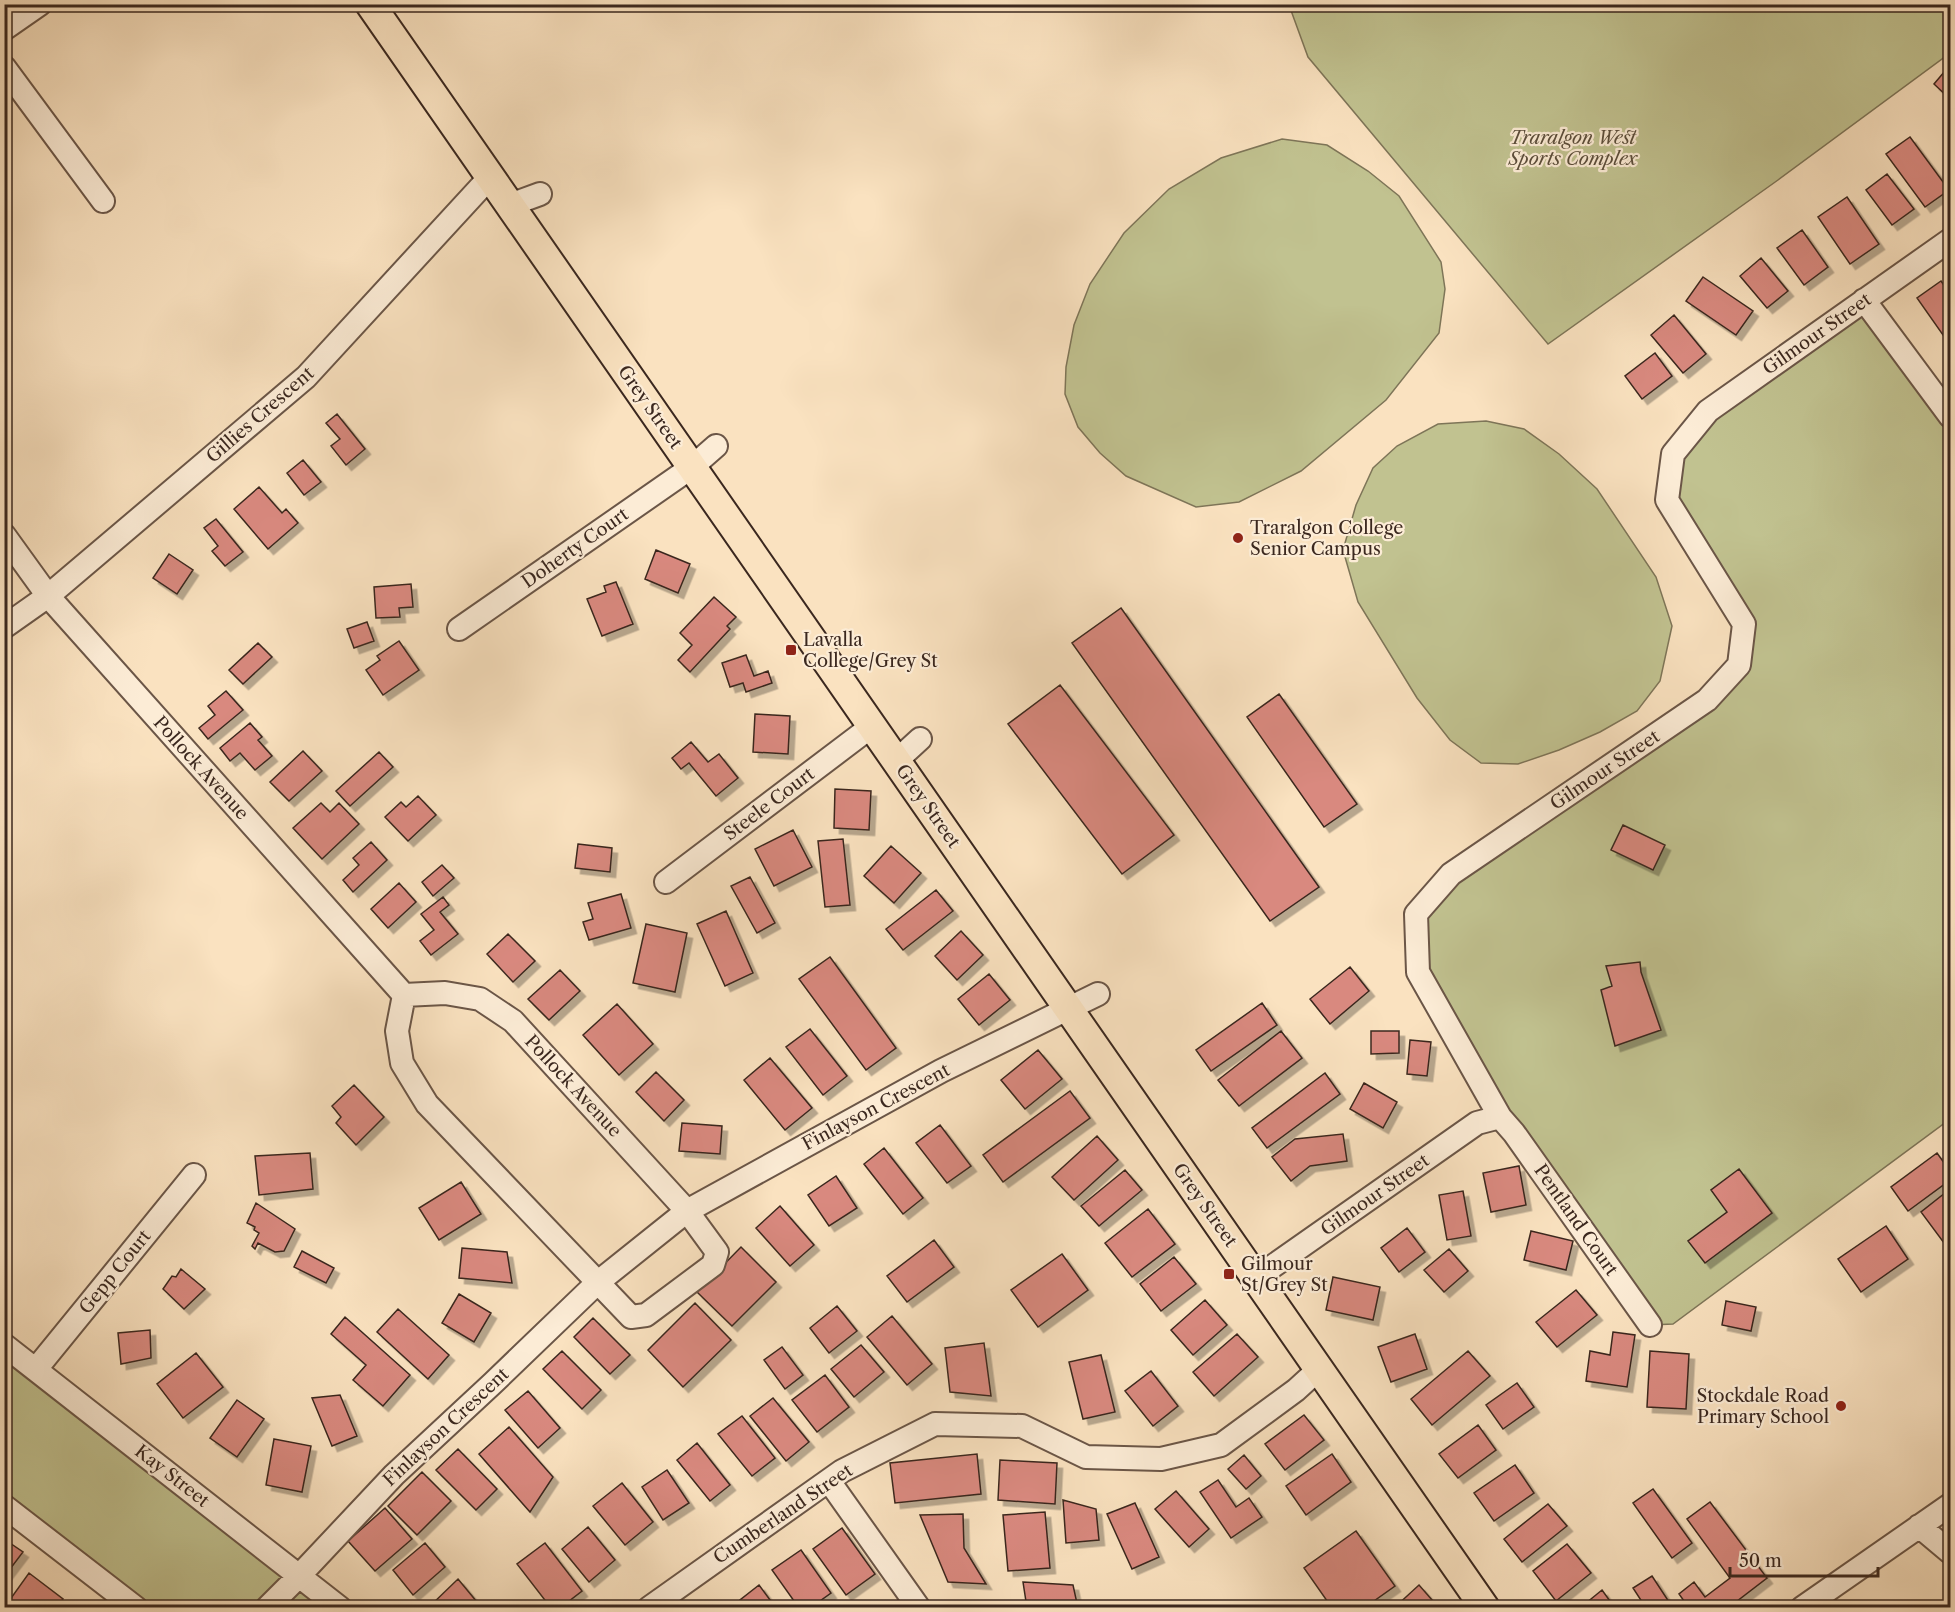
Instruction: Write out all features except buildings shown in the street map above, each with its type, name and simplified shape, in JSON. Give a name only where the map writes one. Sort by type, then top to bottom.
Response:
[{"type":"main road","name":"Grey Street","points":[[370,4],[1485,1608]]},
{"type":"street","points":[[4,29],[40,4]]},
{"type":"street","points":[[4,67],[103,201]]},
{"type":"street","name":"Gillies Crescent","points":[[4,627],[48,596],[306,377],[490,177]]},
{"type":"street","points":[[510,206],[540,194]]},
{"type":"street","name":"Gilmour Street","points":[[1256,1278],[1477,1123],[1500,1117],[1418,972],[1416,914],[1451,874],[1707,700],[1739,665],[1744,624],[1667,500],[1673,454],[1708,411],[1950,240]]},
{"type":"street","points":[[1864,300],[1950,416]]},
{"type":"street","name":"Doherty Court","points":[[459,629],[692,467],[716,446]]},
{"type":"street","name":"Pollock Avenue","points":[[4,535],[48,596],[404,995],[445,993],[480,999],[513,1021],[687,1211]]},
{"type":"street","name":"Steele Court","points":[[666,882],[872,726]]},
{"type":"street","points":[[896,761],[920,739]]},
{"type":"street","name":"Finlayson Crescent","points":[[267,1608],[394,1475],[597,1282],[687,1211],[941,1071],[1098,994]]},
{"type":"street","points":[[404,995],[397,1031],[402,1063],[427,1104],[631,1317],[646,1315],[713,1265],[717,1252],[687,1211]]},
{"type":"street","name":"Pentland Court","points":[[1500,1117],[1514,1133],[1650,1325]]},
{"type":"street","name":"Gepp Court","points":[[36,1369],[194,1175]]},
{"type":"street","name":"Kay Street","points":[[4,1345],[340,1608]]},
{"type":"street","name":"Cumberland Street","points":[[649,1608],[842,1471],[935,1424],[1022,1426],[1086,1457],[1161,1459],[1221,1445],[1296,1390],[1319,1369]]},
{"type":"street","points":[[829,1481],[919,1608]]},
{"type":"street","points":[[1802,1608],[1950,1504]]},
{"type":"street","points":[[4,1506],[136,1608]]},
{"type":"street","points":[[1919,1526],[1950,1552]]},
{"type":"green space","name":"Traralgon West Sports Complex","points":[[1289,5],[1950,5],[1950,53],[1778,180],[1548,344],[1308,57]]},
{"type":"green space","points":[[1282,139],[1327,145],[1368,171],[1399,196],[1441,262],[1445,289],[1439,333],[1386,400],[1301,471],[1239,502],[1196,507],[1126,476],[1100,453],[1078,427],[1065,394],[1066,367],[1074,325],[1090,284],[1124,233],[1169,189],[1221,158]]},
{"type":"green space","points":[[1864,300],[1950,416],[1950,1119],[1673,1324],[1650,1325],[1514,1133],[1418,972],[1416,914],[1739,665],[1744,624],[1667,500],[1673,454],[1708,411]]},
{"type":"green space","points":[[1486,421],[1524,429],[1559,454],[1597,489],[1656,577],[1672,626],[1660,681],[1637,711],[1600,732],[1559,750],[1518,764],[1481,763],[1450,740],[1417,698],[1358,602],[1343,550],[1356,505],[1373,468],[1397,446],[1438,424]]},
{"type":"green space","points":[[4,1344],[340,1607],[136,1607],[5,1506]]},
{"type":"place","name":"Traralgon College Senior Campus","points":[[1238,538]]},
{"type":"place","name":"Lavalla College/Grey St","points":[[791,650]]},
{"type":"place","name":"Gilmour St/Grey St","points":[[1229,1274]]},
{"type":"place","name":"Stockdale Road Primary School","points":[[1841,1406]]}]
